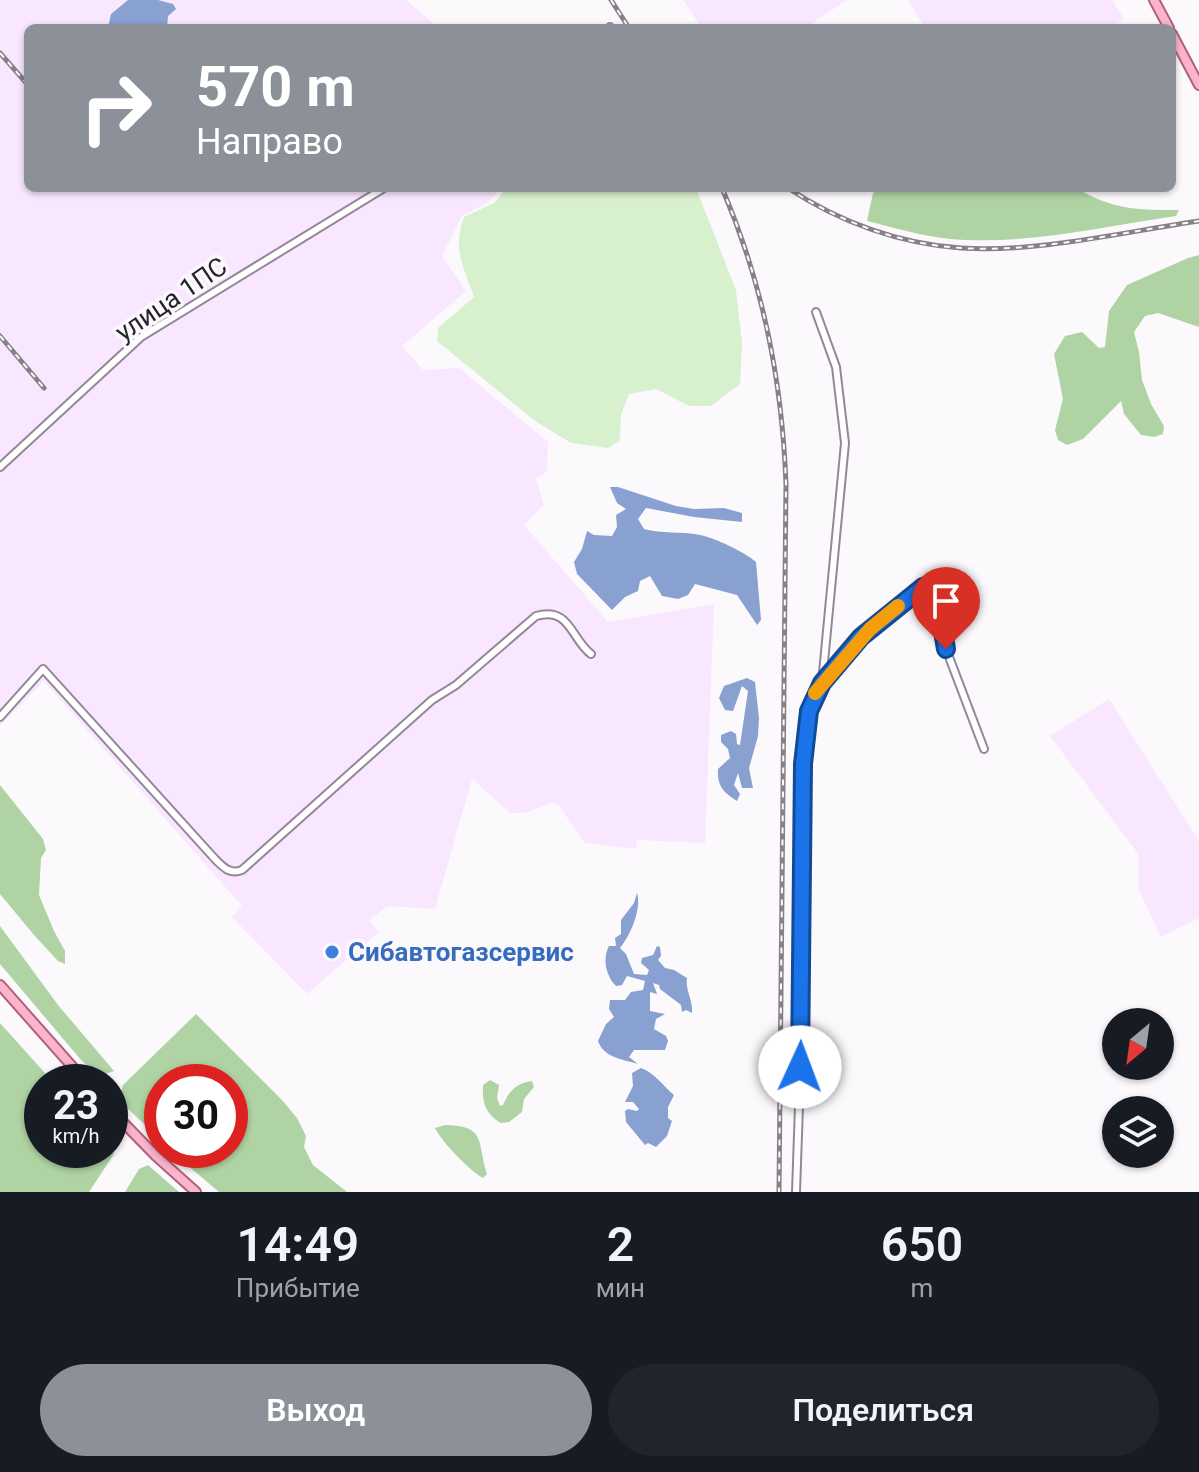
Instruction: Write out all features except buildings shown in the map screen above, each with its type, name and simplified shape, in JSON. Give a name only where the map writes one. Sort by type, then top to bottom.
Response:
[{"type":"main road","points":[[1154,0],[1167,24]]},
{"type":"main road","points":[[1176,42],[1199,85]]},
{"type":"main road","points":[[0,985],[70,1064]]},
{"type":"main road","points":[[128,1127],[196,1192]]},
{"type":"street","name":"улица 1ПС","points":[[0,467],[141,337],[377,192]]},
{"type":"street","points":[[816,312],[836,367],[845,443],[822,683]]},
{"type":"street","points":[[796,1192],[802,1020],[804,743],[812,700],[822,683],[870,629],[923,587],[932,586],[936,590],[946,649],[984,749]]},
{"type":"street","points":[[0,717],[43,669],[215,859],[236,873],[432,700],[456,685],[536,616],[552,613],[559,617],[591,654]]},
{"type":"shaded area","points":[[0,0],[406,0],[434,24],[24,24],[24,192],[497,192],[487,203],[462,216],[442,256],[466,291],[402,346],[423,370],[459,368],[548,442],[547,472],[536,478],[544,505],[524,525],[608,622],[714,604],[705,843],[637,840],[636,849],[585,843],[559,806],[552,803],[525,813],[510,813],[472,779],[435,909],[387,906],[369,921],[379,932],[307,994],[232,917],[242,906],[44,681],[0,726]]},
{"type":"shaded area","points":[[683,0],[847,0],[811,24],[699,24]]},
{"type":"shaded area","points":[[908,0],[1112,0],[1124,19],[1117,24],[923,24]]},
{"type":"shaded area","points":[[1109,699],[1199,841],[1199,918],[1161,937],[1138,888],[1139,855],[1050,736]]},
{"type":"green space","points":[[504,192],[698,192],[736,290],[742,343],[740,384],[711,406],[689,406],[656,389],[629,394],[621,415],[620,441],[608,448],[571,443],[535,421],[437,341],[438,328],[474,297],[459,249],[464,217],[494,203]]},
{"type":"green space","points":[[1084,192],[1102,201],[1126,207],[1179,210],[1176,216],[1044,236],[953,239],[867,221],[873,193]]},
{"type":"green space","points":[[1199,255],[1199,327],[1158,313],[1145,316],[1134,332],[1142,380],[1164,426],[1163,434],[1154,437],[1141,435],[1124,414],[1121,401],[1083,439],[1067,445],[1058,440],[1055,430],[1063,399],[1054,354],[1065,336],[1082,332],[1099,348],[1105,347],[1109,311],[1127,285]]},
{"type":"green space","points":[[0,785],[43,839],[46,850],[41,858],[39,895],[65,951],[65,964],[58,961],[0,894]]},
{"type":"green space","points":[[0,926],[58,1005],[108,1064],[86,1064],[81,1060],[0,964]]},
{"type":"green space","points":[[196,1014],[246,1064],[145,1064]]},
{"type":"green space","points":[[0,1023],[37,1064],[24,1064],[24,1168],[105,1168],[89,1192],[0,1192]]},
{"type":"green space","points":[[144,1065],[144,1124],[128,1109],[128,1080]]},
{"type":"green space","points":[[248,1066],[297,1118],[306,1136],[304,1147],[313,1165],[347,1192],[219,1192],[191,1168],[248,1168]]},
{"type":"green space","points":[[490,1080],[499,1085],[497,1098],[500,1106],[514,1088],[532,1081],[534,1087],[524,1099],[522,1112],[509,1122],[501,1123],[491,1116],[486,1107],[483,1085]]},
{"type":"green space","points":[[445,1125],[467,1128],[478,1137],[487,1174],[483,1178],[449,1148],[435,1128]]},
{"type":"green space","points":[[151,1168],[179,1192],[125,1192],[139,1169]]},
{"type":"water","points":[[128,0],[158,0],[173,4],[176,9],[168,16],[167,24],[109,24],[111,14]]},
{"type":"water","points":[[610,487],[676,506],[724,508],[742,513],[742,522],[646,508],[638,519],[644,529],[707,537],[756,562],[761,620],[757,625],[737,595],[695,584],[688,595],[678,599],[662,596],[650,576],[640,581],[638,591],[625,597],[612,610],[577,574],[574,562],[587,531],[594,535],[612,536],[617,527],[616,515],[626,509],[617,503]]},
{"type":"water","points":[[747,678],[755,682],[758,736],[749,768],[753,788],[742,788],[738,773],[734,785],[740,794],[737,801],[725,791],[719,780],[718,769],[730,758],[728,749],[721,742],[721,735],[731,731],[736,734],[737,744],[740,745],[748,691],[742,686],[733,711],[725,710],[719,698],[724,686]]},
{"type":"water","points":[[637,893],[638,907],[634,922],[620,948],[626,954],[634,974],[647,975],[649,970],[641,963],[642,958],[653,955],[657,946],[660,947],[658,960],[665,968],[687,978],[692,1008],[692,1013],[682,1012],[681,1005],[653,983],[657,994],[650,992],[650,1011],[665,1014],[656,1019],[654,1029],[666,1036],[668,1041],[665,1050],[634,1050],[629,1057],[638,1064],[609,1054],[598,1041],[606,1024],[614,1017],[609,1009],[610,1000],[625,1000],[631,992],[643,990],[645,981],[627,976],[622,985],[616,986],[606,962],[609,946],[616,946],[615,938],[621,934],[621,920],[634,903]]},
{"type":"water","points":[[641,1068],[674,1095],[668,1107],[668,1118],[672,1121],[667,1136],[656,1147],[648,1143],[645,1145],[626,1122],[625,1111],[639,1109],[633,1102],[625,1102],[633,1086],[632,1073]]},
{"type":"railway","points":[[611,0],[626,24]]},
{"type":"railway","points":[[0,53],[24,80]]},
{"type":"railway","points":[[724,192],[749,260],[768,333],[784,445],[779,1192]]},
{"type":"railway","points":[[795,192],[828,211],[871,229],[915,242],[961,248],[1049,245],[1199,221]]},
{"type":"railway","points":[[0,336],[44,388]]},
{"type":"slow traffic","points":[[815,693],[870,629],[898,606]]},
{"type":"place","name":"Сибавтогазсервис","points":[[332,952]]},
{"type":"route","points":[[800,1067],[803,764],[812,700],[822,683],[870,629],[929,585],[936,590],[946,649]]}]
